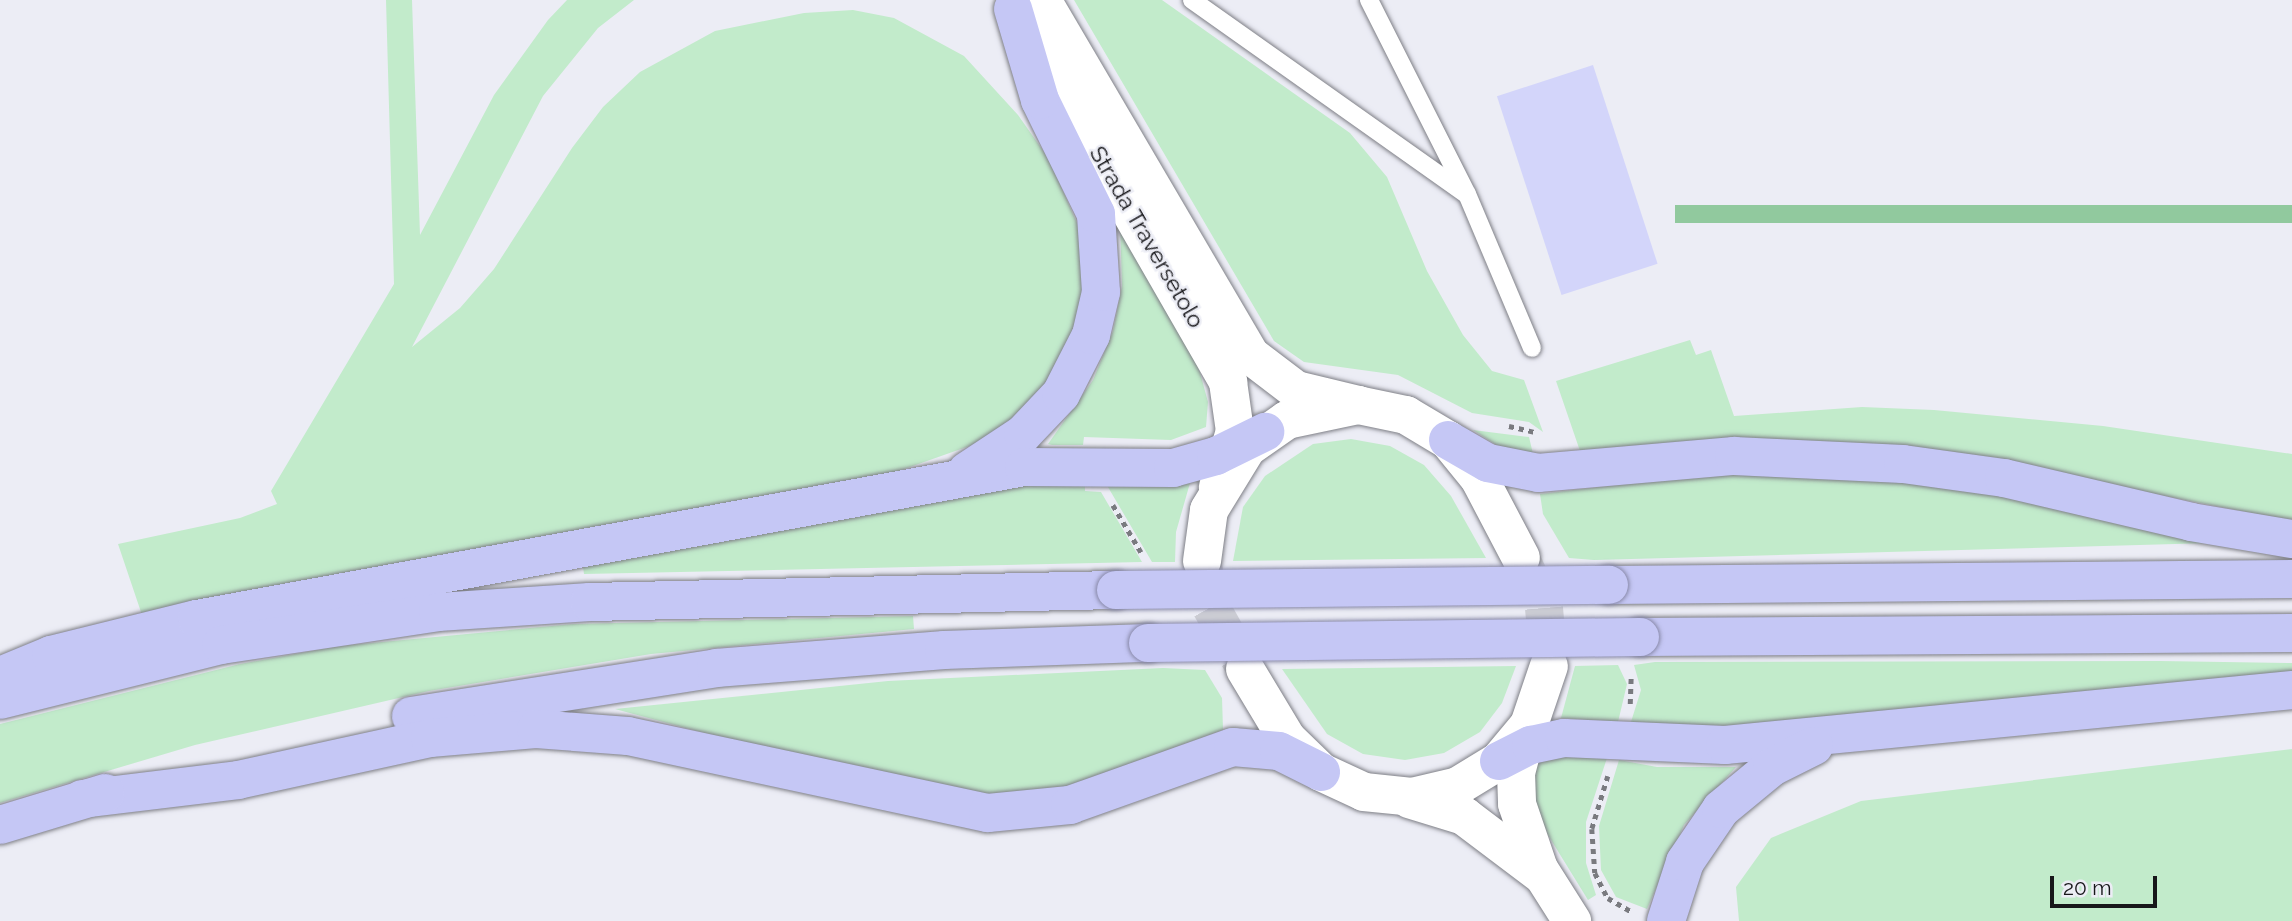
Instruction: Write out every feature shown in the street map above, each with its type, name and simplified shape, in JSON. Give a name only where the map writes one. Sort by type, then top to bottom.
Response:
[{"type":"highway","points":[[925,484],[985,461],[1050,408],[1081,360],[1101,292],[1096,214],[1040,100],[1021,3]]},
{"type":"highway","points":[[0,676],[51,655],[197,619],[925,484],[1052,465],[1173,468],[1231,450],[1265,432]]},
{"type":"highway","points":[[1448,440],[1488,463],[1538,473],[1712,457],[1848,459],[2004,478],[2191,522],[2292,539]]},
{"type":"highway","points":[[0,701],[221,645],[438,612],[590,602],[1116,590],[2292,579]]},
{"type":"highway","points":[[0,825],[82,799],[341,732],[639,677],[869,654],[1148,643],[1633,651],[2292,633]]},
{"type":"highway","points":[[1516,745],[1564,738],[1725,745],[2292,690]]},
{"type":"highway","points":[[82,799],[238,780],[430,738],[536,729],[628,736],[988,813],[1070,805],[1233,747],[1279,751],[1321,772]]},
{"type":"highway","points":[[1666,920],[1685,862],[1735,794],[1791,755],[1873,732]]},
{"type":"main road","name":"Strada Traversetolo","points":[[1021,3],[1250,355],[1296,390],[1406,415],[1448,440],[1479,478],[1521,558]]},
{"type":"main road","name":"Strada Traversetolo","points":[[1021,3],[1224,371],[1235,418],[1231,450],[1203,534],[1202,561]]},
{"type":"main road","name":"Strada Traversetolo","points":[[1218,487],[1230,466],[1265,432],[1310,411],[1358,405]]},
{"type":"main road","points":[[1549,666],[1516,745],[1517,804],[1542,875],[1572,921]]},
{"type":"main road","points":[[1245,669],[1287,739],[1321,772],[1388,796],[1464,816],[1542,875]]},
{"type":"main road","points":[[1388,796],[1458,786],[1516,745]]},
{"type":"lane","points":[[1192,0],[1467,194]]},
{"type":"lane","points":[[1369,0],[1467,194],[1531,348]]},
{"type":"path","points":[[1503,425],[1536,433],[1541,443],[1538,473]]},
{"type":"path","points":[[1633,651],[1633,691],[1592,829],[1595,873],[1618,906],[1666,920]]},
{"type":"green space","points":[[386,0],[412,0],[420,235],[494,95],[548,20],[567,0],[634,0],[598,28],[543,96],[412,347],[460,308],[494,269],[572,148],[603,107],[640,72],[715,31],[804,13],[853,10],[894,18],[964,56],[1018,115],[1049,159],[1083,237],[1086,276],[1080,316],[1045,388],[1014,419],[978,443],[893,473],[143,618],[118,544],[240,518],[277,504],[271,491],[394,284]]},
{"type":"green space","points":[[1074,0],[1162,0],[1350,133],[1387,177],[1427,271],[1463,335],[1492,371],[1524,380],[1543,432],[1529,422],[1472,413],[1398,375],[1304,362],[1274,341]]},
{"type":"green space","points":[[1675,205],[2292,205],[2292,223],[1675,223]]},
{"type":"green space","points":[[1120,223],[1199,369],[1208,402],[1206,427],[1171,440],[1084,437],[1083,445],[1048,444],[1093,380],[1113,331],[1122,286]]},
{"type":"green space","points":[[1690,340],[1696,355],[1711,350],[1734,416],[1862,407],[1934,410],[2103,426],[2292,454],[2292,521],[1912,446],[1738,438],[1580,451],[1556,381]]},
{"type":"green space","points":[[1473,430],[1529,437],[1534,458],[1509,453]]},
{"type":"green space","points":[[1351,439],[1390,446],[1424,465],[1451,496],[1486,558],[1233,561],[1243,507],[1265,476],[1313,444]]},
{"type":"green space","points":[[1708,474],[1865,478],[1981,492],[2211,543],[1594,560],[1569,558],[1543,514],[1540,494]]},
{"type":"green space","points":[[1085,480],[1085,491],[1101,492],[1142,562],[584,574],[583,567],[1022,486]]},
{"type":"green space","points":[[1105,482],[1149,487],[1190,483],[1176,532],[1175,562],[1152,562]]},
{"type":"green space","points":[[913,616],[914,629],[651,654],[429,691],[195,745],[0,803],[0,724],[240,664],[339,646],[573,624]]},
{"type":"green space","points":[[1655,662],[2292,663],[2292,674],[1723,729],[1630,725],[1641,690],[1634,665]]},
{"type":"green space","points":[[1618,665],[1627,684],[1618,722],[1561,718],[1575,666]]},
{"type":"green space","points":[[1516,666],[1502,703],[1480,732],[1444,753],[1405,760],[1363,754],[1327,734],[1282,669]]},
{"type":"green space","points":[[1163,668],[1205,670],[1222,698],[1223,730],[1053,792],[972,795],[764,749],[615,709],[888,681]]},
{"type":"green space","points":[[2292,749],[2292,921],[1739,921],[1736,887],[1771,838],[1861,801]]},
{"type":"green space","points":[[1567,755],[1607,758],[1586,822],[1586,863],[1596,895],[1588,900],[1532,809],[1536,767],[1541,760]]},
{"type":"green space","points":[[1619,760],[1657,767],[1736,767],[1684,825],[1647,909],[1616,897],[1601,870],[1599,826]]},
{"type":"building","points":[[1593,65],[1658,264],[1562,295],[1497,96]]},
{"type":"tunnel","points":[[1521,559],[1544,608],[1549,666]]},
{"type":"tunnel","points":[[1202,561],[1211,607],[1245,668]]}]
